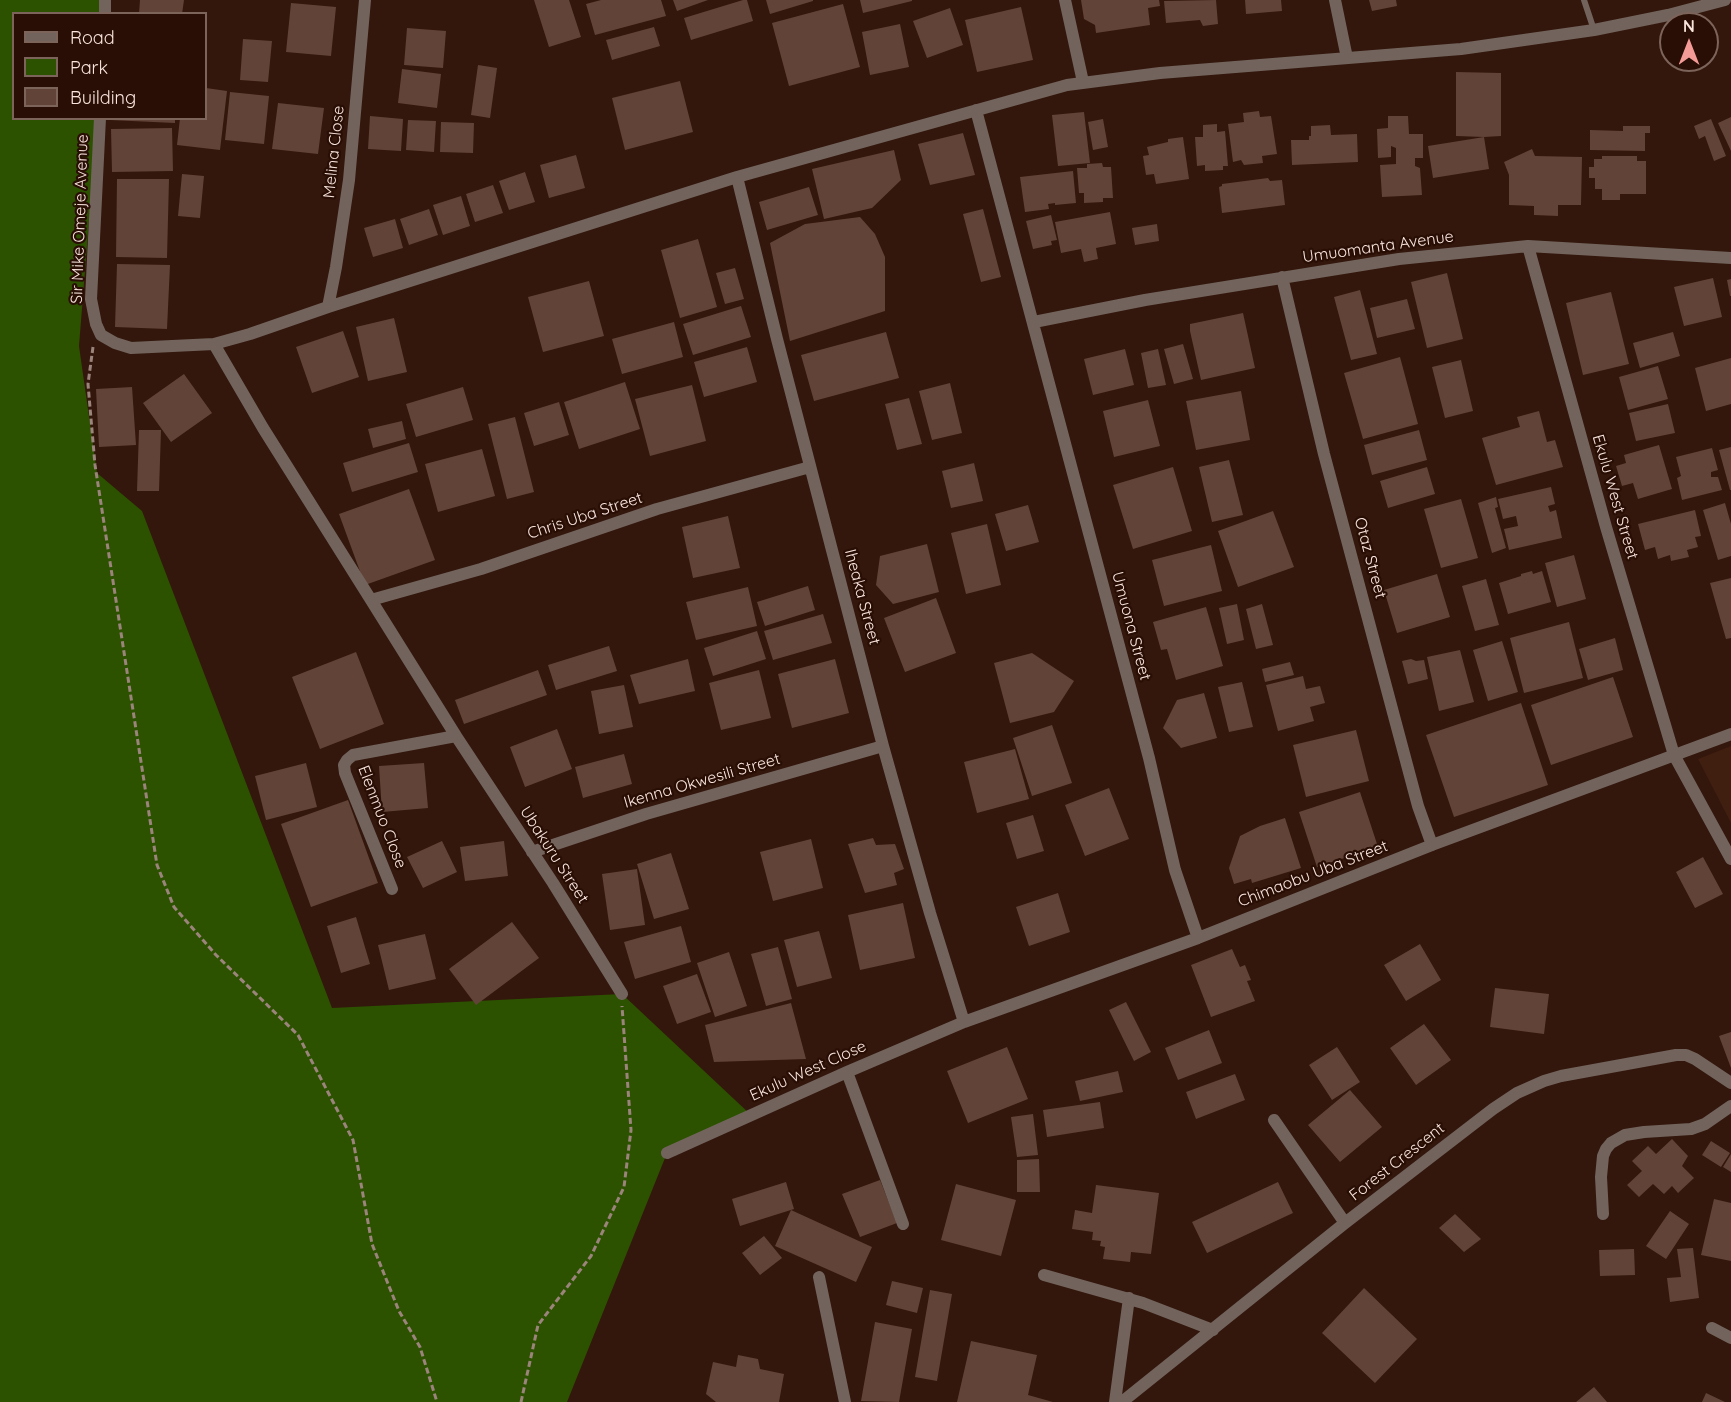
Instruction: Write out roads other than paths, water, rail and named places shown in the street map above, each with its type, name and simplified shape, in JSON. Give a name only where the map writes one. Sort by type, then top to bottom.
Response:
[{"type":"street","name":"Melina Close","points":[[328,307],[349,180],[365,0]]},
{"type":"street","points":[[1065,0],[1083,82]]},
{"type":"street","points":[[1335,0],[1347,58]]},
{"type":"street","name":"Sir Mike Omeje Avenue","points":[[100,120],[91,299],[96,324],[101,335],[131,348],[214,344],[737,177],[1083,82],[1160,73],[1461,49],[1594,30],[1668,15],[1725,0]]},
{"type":"street","name":"Umuona Street","points":[[976,110],[1149,758],[1175,870],[1198,938]]},
{"type":"street","name":"Iheaka Street","points":[[737,177],[883,746],[930,913],[964,1022]]},
{"type":"street","name":"Umuomanta Avenue","points":[[1034,322],[1144,300],[1399,259],[1528,246],[1731,258]]},
{"type":"street","name":"Ekulu West Street","points":[[1528,246],[1646,667],[1674,755],[1731,859]]},
{"type":"street","name":"Otaz Street","points":[[1282,278],[1324,454],[1418,806],[1432,845]]},
{"type":"street","name":"Ubakuru Street","points":[[214,344],[263,428],[456,736],[554,883],[622,994]]},
{"type":"street","name":"Chris Uba Street","points":[[371,600],[481,569],[657,509],[810,467]]},
{"type":"street","name":"Chimaobu Uba Street","points":[[964,1022],[1198,938],[1432,845],[1731,734]]},
{"type":"street","name":"Elenmuo Close","points":[[392,890],[345,773],[344,765],[352,755],[456,736]]},
{"type":"street","name":"Ikenna Okwesili Street","points":[[532,852],[646,814],[883,746]]},
{"type":"street","name":"Ekulu West Close","points":[[667,1153],[964,1022]]},
{"type":"street","name":"Forest Crescent","points":[[1122,1402],[1345,1223],[1517,1093],[1544,1081],[1619,1064],[1676,1055],[1686,1055],[1695,1059],[1731,1083]]},
{"type":"street","points":[[847,1072],[903,1224]]},
{"type":"street","points":[[1603,1214],[1601,1177],[1603,1156],[1611,1143],[1625,1136],[1644,1132],[1690,1129],[1705,1124],[1731,1106]]},
{"type":"street","points":[[1274,1120],[1345,1223]]},
{"type":"street","points":[[1044,1275],[1128,1298],[1213,1330]]},
{"type":"street","points":[[819,1277],[845,1402]]},
{"type":"street","points":[[1115,1402],[1128,1298]]},
{"type":"street","points":[[1712,1328],[1731,1338]]},
{"type":"lane","points":[[1584,0],[1594,30]]}]
